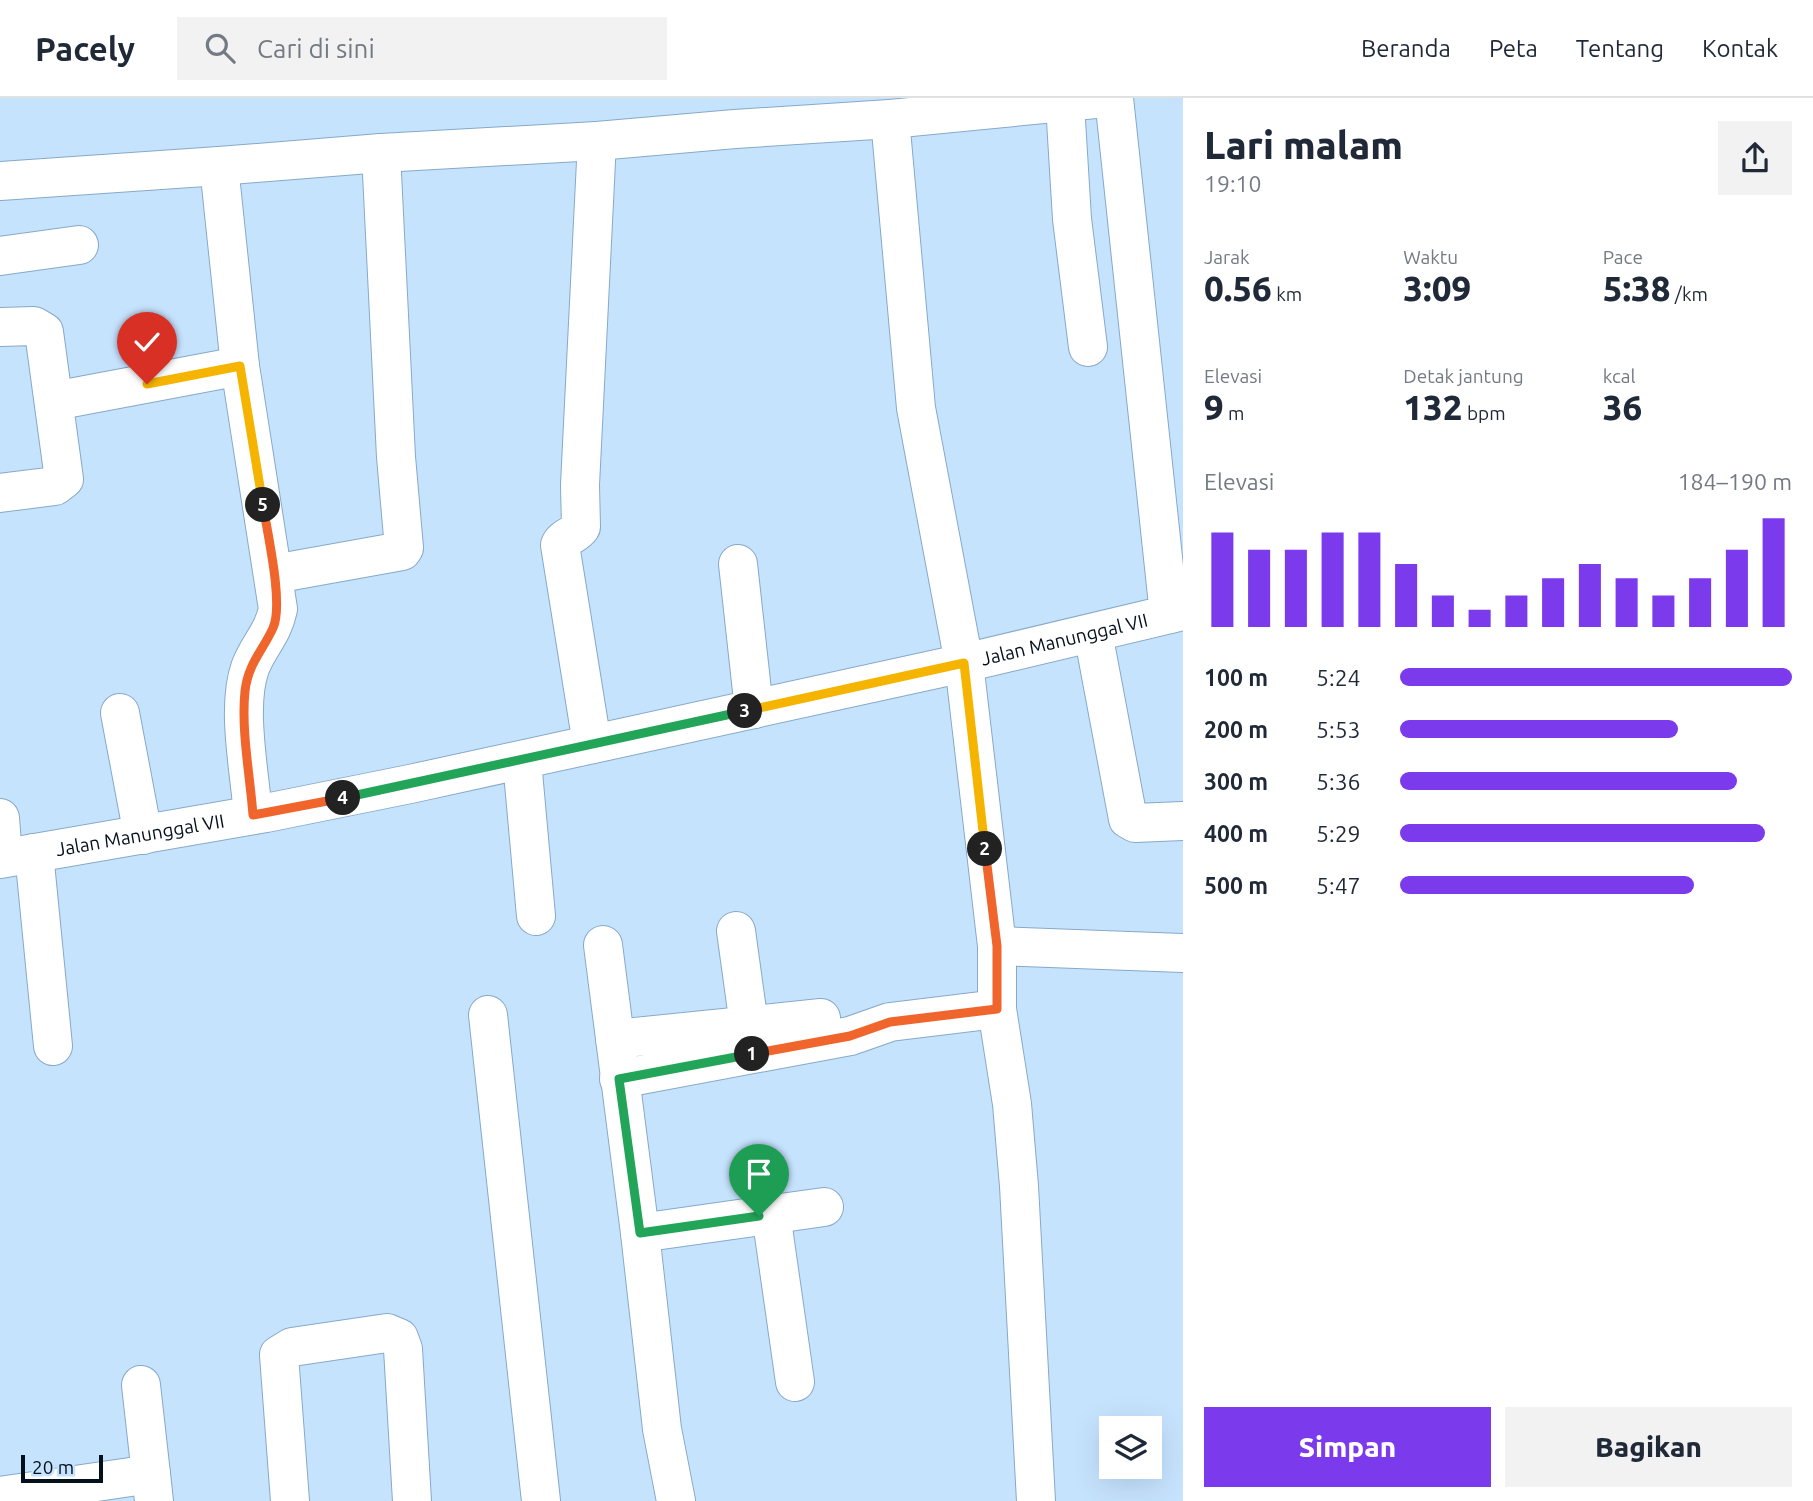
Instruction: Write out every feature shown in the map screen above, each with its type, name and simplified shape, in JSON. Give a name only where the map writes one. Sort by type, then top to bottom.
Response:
[{"type":"street","points":[[0,181],[381,153],[597,141],[890,119],[1106,98]]},
{"type":"street","points":[[1114,98],[1176,612]]},
{"type":"street","points":[[1065,104],[1072,219],[1088,347]]},
{"type":"street","points":[[890,119],[916,408],[964,663],[997,946],[997,1009],[1012,1104],[1019,1186],[1036,1501]]},
{"type":"street","points":[[592,744],[560,545],[581,527],[581,445],[597,141]]},
{"type":"street","points":[[274,574],[402,551],[404,548],[396,457],[381,153]]},
{"type":"street","points":[[219,166],[240,366],[278,609],[274,626],[250,668],[245,689],[244,713],[253,815]]},
{"type":"street","points":[[0,256],[79,245]]},
{"type":"street","points":[[0,327],[34,326],[43,331],[64,479],[55,486],[0,493]]},
{"type":"street","points":[[54,401],[240,366]]},
{"type":"street","points":[[738,564],[754,709]]},
{"type":"street","name":"Jalan Manunggal VII","points":[[12,857],[253,815],[522,761],[964,663],[1176,612]]},
{"type":"street","points":[[1093,633],[1128,819],[1135,823],[1183,821]]},
{"type":"street","points":[[120,713],[143,835]]},
{"type":"street","points":[[522,761],[536,916]]},
{"type":"street","points":[[0,818],[12,857],[53,1046]]},
{"type":"street","points":[[736,931],[749,1025]]},
{"type":"street","points":[[603,945],[662,1429],[676,1501]]},
{"type":"street","points":[[997,946],[1183,953]]},
{"type":"street","points":[[619,1079],[850,1036],[890,1022],[997,1009]]},
{"type":"street","points":[[488,1014],[541,1501]]},
{"type":"street","points":[[615,1039],[847,1015],[890,1022]]},
{"type":"street","points":[[640,1233],[824,1207]]},
{"type":"street","points":[[771,1214],[795,1382]]},
{"type":"street","points":[[290,1501],[279,1355],[292,1347],[387,1332],[400,1338],[403,1349],[412,1501]]},
{"type":"street","points":[[0,1496],[153,1488],[141,1385]]},
{"type":"route","points":[[147,384],[240,366],[278,609],[274,626],[250,668],[245,689],[244,713],[253,815],[522,761],[701,719],[964,663],[997,946],[997,1009],[890,1022],[850,1036],[619,1079],[640,1233],[759,1216]]}]
